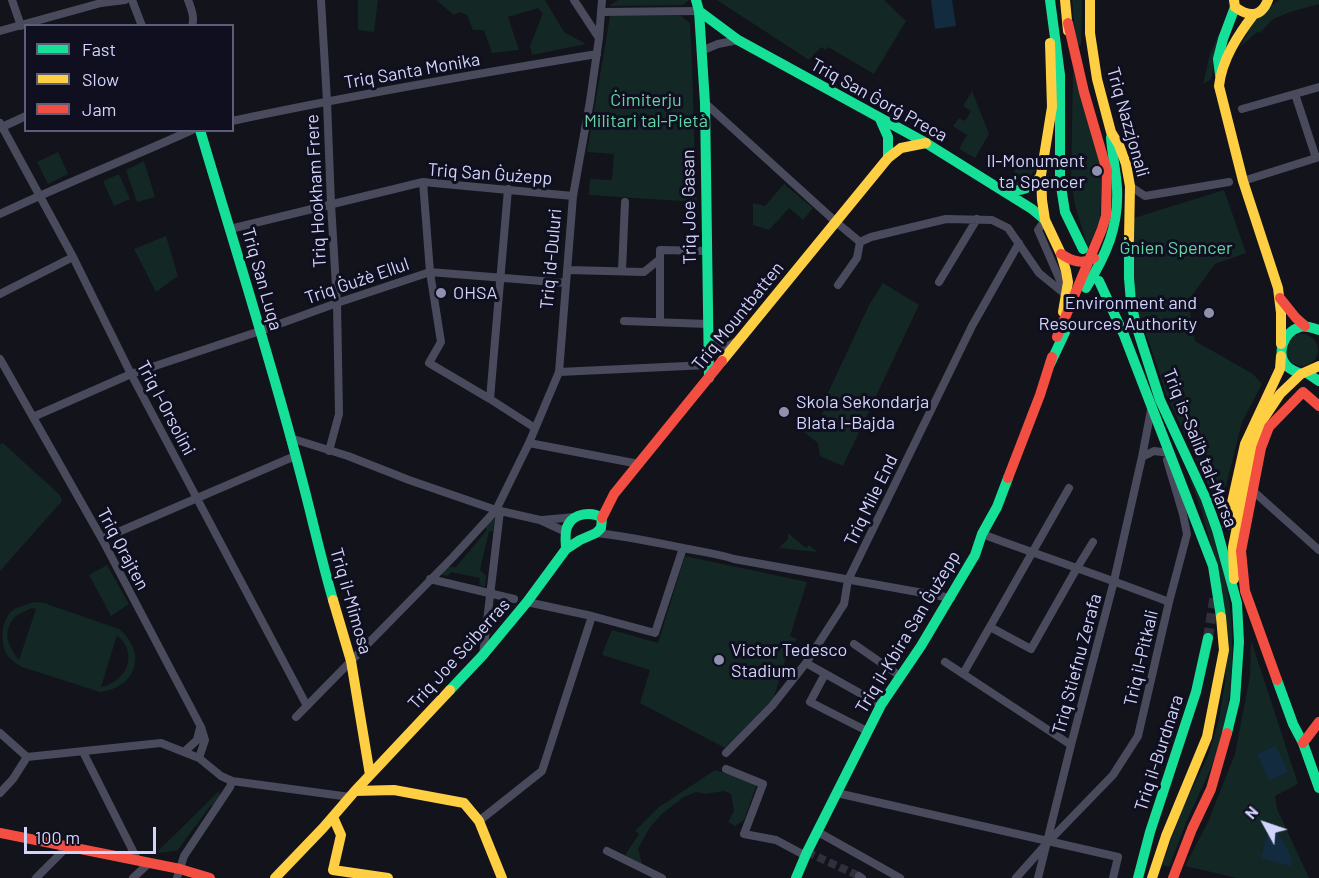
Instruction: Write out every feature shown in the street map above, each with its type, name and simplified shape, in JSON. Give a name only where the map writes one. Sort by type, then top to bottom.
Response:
[{"type":"main road","name":"Triq Joe Gasan","points":[[696,0],[699,11],[705,103],[709,378]]},
{"type":"main road","points":[[1057,337],[1102,229],[1106,216],[1108,186],[1107,171],[1084,92],[1065,0]]},
{"type":"main road","name":"Triq Nazzjonali","points":[[1090,0],[1090,33],[1097,79],[1111,132],[1126,164],[1130,186],[1129,278],[1136,325]]},
{"type":"main road","points":[[1220,78],[1235,40],[1254,15],[1263,10],[1268,0]]},
{"type":"main road","points":[[1227,525],[1245,444],[1280,369],[1281,356],[1278,288],[1243,181],[1219,86],[1218,59],[1235,3],[1245,14],[1254,15]]},
{"type":"main road","points":[[1051,5],[1052,107],[1041,175],[1042,200],[1045,220],[1061,254],[1079,262],[1093,260],[1103,248],[1117,207]]},
{"type":"main road","points":[[1051,5],[1060,75],[1060,180],[1065,212],[1083,249]]},
{"type":"main road","name":"Triq San Ġorġ Preca","points":[[699,11],[738,40],[926,143],[1032,209],[1045,220]]},
{"type":"main road","points":[[1060,162],[1066,125],[1069,73],[1068,23]]},
{"type":"main road","points":[[879,118],[887,131],[888,158]]},
{"type":"main road","name":"Triq San Luqa","points":[[201,132],[290,438]]},
{"type":"main road","points":[[1050,364],[1081,297],[1109,246],[1114,229],[1117,186],[1111,132]]},
{"type":"main road","name":"Triq Mountbatten","points":[[599,518],[614,495],[888,158],[901,148],[926,143]]},
{"type":"main road","points":[[1003,191],[1022,191],[1032,187],[1041,175]]},
{"type":"main road","name":"Triq il-Kbira San Ġużepp","points":[[796,878],[881,705],[951,598],[975,555],[982,534],[997,507],[1050,364],[1057,337],[1068,282],[1061,254]]},
{"type":"main road","points":[[1099,280],[1151,404]]},
{"type":"main road","points":[[1280,297],[1296,318],[1311,327]]},
{"type":"main road","points":[[1281,345],[1289,332],[1311,327],[1319,318]]},
{"type":"main road","name":"Triq is-Salib tal-Marsa","points":[[1136,325],[1160,400],[1206,499],[1237,603],[1239,642],[1235,700],[1211,789],[1173,878]]},
{"type":"main road","points":[[1281,356],[1287,367],[1294,372],[1319,381]]},
{"type":"main road","points":[[1234,590],[1233,547],[1253,446],[1262,420],[1280,394],[1304,374],[1319,366]]},
{"type":"main road","points":[[1319,406],[1303,392],[1269,427],[1261,448],[1241,551],[1245,591],[1293,724],[1303,743],[1319,788]]},
{"type":"main road","name":"Triq is-Salib tal-Marsa","points":[[1151,404],[1161,428],[1167,452],[1213,566],[1221,612],[1224,650],[1207,737],[1166,836],[1152,878]]},
{"type":"main road","name":"Triq il-Mimosa","points":[[290,438],[323,567],[351,661],[370,776]]},
{"type":"main road","points":[[566,549],[567,526],[575,517],[599,518],[601,528],[596,533]]},
{"type":"main road","points":[[566,532],[573,539],[580,540]]},
{"type":"main road","name":"Triq Joe Sciberras","points":[[275,878],[483,655],[527,602],[566,549],[596,533]]},
{"type":"main road","name":"Triq il-Burdnara","points":[[1138,878],[1150,832],[1196,692],[1208,638]]},
{"type":"main road","points":[[1303,743],[1317,728]]},
{"type":"main road","points":[[353,794],[394,790],[464,803],[479,821],[502,878]]},
{"type":"main road","points":[[333,817],[341,835],[333,874],[388,878]]},
{"type":"main road","points":[[0,832],[143,862],[178,874],[210,878]]},
{"type":"street","points":[[12,0],[21,26]]},
{"type":"street","points":[[28,24],[103,1],[125,0]]},
{"type":"street","points":[[132,0],[141,24]]},
{"type":"street","points":[[188,0],[192,24]]},
{"type":"street","name":"Triq Hookham Frere","points":[[321,0],[337,303],[339,414],[329,451]]},
{"type":"street","points":[[574,0],[599,38]]},
{"type":"street","name":"Triq id-Duluri","points":[[498,510],[559,372],[573,196],[597,54],[602,0]]},
{"type":"street","points":[[601,12],[699,11]]},
{"type":"street","points":[[0,31],[24,25]]},
{"type":"street","points":[[701,51],[718,44],[738,40]]},
{"type":"street","name":"Triq Santa Monika","points":[[234,120],[465,76],[597,54]]},
{"type":"street","points":[[1242,109],[1319,87]]},
{"type":"street","points":[[1243,181],[1317,157],[1295,94]]},
{"type":"street","points":[[705,103],[860,242]]},
{"type":"street","points":[[1,126],[24,117]]},
{"type":"street","name":"Triq l-Orsolini","points":[[1,126],[73,257],[131,374],[307,706]]},
{"type":"street","points":[[0,214],[187,132]]},
{"type":"street","points":[[423,182],[430,272],[441,342],[429,363],[535,428]]},
{"type":"street","name":"Triq San Ġużepp","points":[[230,229],[423,182],[573,196]]},
{"type":"street","points":[[1130,186],[1145,195],[1229,182]]},
{"type":"street","points":[[490,399],[508,189]]},
{"type":"street","points":[[622,272],[626,202]]},
{"type":"street","points":[[860,242],[871,237],[946,219],[992,220],[1008,228],[1039,273],[1066,295]]},
{"type":"street","points":[[939,282],[977,219]]},
{"type":"street","points":[[1045,220],[1038,230],[1066,295]]},
{"type":"street","points":[[838,285],[857,258],[860,242]]},
{"type":"street","name":"Triq Mile End","points":[[726,753],[772,706],[806,663],[844,604],[848,580],[972,326],[1019,243]]},
{"type":"street","points":[[660,322],[660,250],[707,250]]},
{"type":"street","points":[[0,294],[73,257]]},
{"type":"street","points":[[568,270],[644,272],[660,259]]},
{"type":"street","name":"Triq Ġużè Ellul","points":[[33,417],[131,374],[430,272],[566,283]]},
{"type":"street","points":[[624,321],[708,324]]},
{"type":"street","points":[[708,341],[725,348],[740,339]]},
{"type":"street","name":"Triq Qrajten","points":[[0,359],[102,539],[201,726],[205,740],[199,758]]},
{"type":"street","points":[[559,372],[708,365]]},
{"type":"street","name":"Triq Stiefnu Zerafa","points":[[1038,878],[1114,581],[1142,456],[1151,404]]},
{"type":"street","points":[[290,438],[348,456],[409,480],[498,510],[540,520],[566,532]]},
{"type":"street","points":[[529,443],[639,464]]},
{"type":"street","points":[[1142,456],[1154,451],[1167,452]]},
{"type":"street","name":"Triq il-Pitkali","points":[[1016,878],[1113,775],[1138,736],[1187,534],[1167,452]]},
{"type":"street","points":[[102,539],[295,456]]},
{"type":"street","points":[[963,674],[1069,488]]},
{"type":"street","points":[[1252,490],[1319,550]]},
{"type":"street","points":[[296,717],[498,510]]},
{"type":"street","points":[[483,655],[498,510]]},
{"type":"street","points":[[540,520],[575,517]]},
{"type":"street","points":[[599,518],[619,535]]},
{"type":"street","points":[[596,533],[619,535],[951,598]]},
{"type":"street","points":[[982,534],[1169,602]]},
{"type":"street","points":[[990,627],[1031,649],[1093,542]]},
{"type":"street","points":[[527,602],[655,633],[683,548]]},
{"type":"street","points":[[430,579],[514,599]]},
{"type":"street","points":[[479,821],[542,771],[592,616]]},
{"type":"street","points":[[854,644],[900,676]]},
{"type":"street","points":[[945,662],[1071,745]]},
{"type":"street","points":[[806,663],[881,705]]},
{"type":"street","points":[[825,674],[810,702],[867,731]]},
{"type":"street","points":[[184,752],[197,740],[201,726]]},
{"type":"street","points":[[0,733],[27,757],[161,743],[199,758],[221,776],[232,781],[353,794]]},
{"type":"street","points":[[82,752],[143,862],[133,878]]},
{"type":"street","points":[[0,793],[13,779],[27,757]]},
{"type":"street","points":[[726,769],[763,784],[744,834],[776,840],[806,856]]},
{"type":"street","points":[[178,874],[184,856],[232,781]]},
{"type":"street","points":[[837,793],[1118,857],[1113,878]]},
{"type":"street","points":[[818,832],[900,878]]},
{"type":"street","points":[[36,878],[67,847]]},
{"type":"street","points":[[607,851],[661,878]]},
{"type":"green space","points":[[358,0],[378,0],[374,32],[358,30]]},
{"type":"green space","points":[[436,0],[545,0],[564,32],[586,44],[532,55],[530,46],[543,13],[538,8],[508,17],[519,50],[492,53],[484,30],[473,30],[467,15],[459,12],[454,15]]},
{"type":"green space","points":[[618,0],[689,0],[683,5],[609,6]]},
{"type":"green space","points":[[717,0],[884,0],[906,21],[874,74],[828,47],[826,50],[821,47],[809,60]]},
{"type":"green space","points":[[1072,0],[1082,0],[1081,45],[1076,45]]},
{"type":"green space","points":[[1279,0],[1319,0],[1319,4],[1273,19],[1260,33],[1257,32],[1240,47],[1256,17]]},
{"type":"green space","name":"Ċimiterju Militari tal-Pietà","points":[[610,16],[681,16],[690,23],[697,202],[589,195],[590,179],[612,180],[614,154],[587,152]]},
{"type":"green space","points":[[1222,26],[1217,40],[1212,76],[1203,84],[1210,54]]},
{"type":"green space","points":[[1073,70],[1102,164],[1100,220],[1088,248],[1075,205],[1071,181]]},
{"type":"green space","points":[[972,91],[989,134],[975,158],[959,149],[967,135],[953,126],[959,118],[965,121],[971,111],[963,106]]},
{"type":"green space","points":[[58,152],[68,174],[48,184],[37,162]]},
{"type":"green space","points":[[1037,159],[1035,171],[1018,186],[1009,180],[1021,160]]},
{"type":"green space","points":[[144,161],[155,197],[137,202],[126,170]]},
{"type":"green space","points":[[119,174],[130,199],[114,206],[103,181]]},
{"type":"green space","points":[[784,184],[813,208],[803,220],[789,208],[769,230],[753,225],[753,203],[765,206]]},
{"type":"green space","name":"Ġnien Spencer","points":[[1224,190],[1246,253],[1215,264],[1188,301],[1195,341],[1253,374],[1262,384],[1242,422],[1220,510],[1167,396],[1139,312],[1133,285],[1134,218]]},
{"type":"green space","points":[[166,236],[178,276],[156,292],[134,249]]},
{"type":"green space","points":[[883,283],[919,305],[843,466],[820,456],[818,443],[796,426],[814,423],[822,415],[826,397],[869,305]]},
{"type":"green space","points":[[1302,334],[1313,339],[1318,350],[1313,361],[1302,366],[1291,361],[1286,350],[1291,339]]},
{"type":"green space","points":[[3,443],[60,495],[62,501],[0,571],[0,444]]},
{"type":"green space","points":[[1193,477],[1223,568],[1231,616],[1232,664],[1227,711],[1215,757],[1169,867],[1162,865],[1182,810],[1208,756],[1219,719],[1225,683],[1227,647],[1217,569],[1202,512],[1190,479]]},
{"type":"green space","points":[[493,516],[495,518],[493,531],[489,531],[480,570],[486,576],[485,587],[479,585],[480,578],[451,572],[447,576],[439,574],[446,567],[456,567],[487,530],[484,525]]},
{"type":"green space","points":[[788,533],[806,548],[809,545],[817,552],[779,548],[788,539]]},
{"type":"green space","name":"Victor Tedesco Stadium","points":[[685,556],[807,582],[790,636],[797,639],[788,651],[773,700],[725,748],[640,703],[650,670],[602,654],[612,630],[658,643]]},
{"type":"green space","points":[[107,565],[129,604],[111,616],[89,575]]},
{"type":"green space","points":[[34,602],[44,603],[119,629],[128,638],[133,648],[134,668],[129,677],[122,684],[100,692],[22,667],[14,662],[6,654],[3,645],[5,621],[16,608]],"holes":[[[32,608],[36,609],[19,660],[10,645],[8,628],[15,617]],[[117,635],[124,642],[127,650],[127,666],[118,679],[101,687]]]},
{"type":"green space","points":[[1251,640],[1298,784],[1275,796],[1277,809],[1309,878],[1237,878],[1185,866],[1208,822],[1235,754],[1250,676]]},
{"type":"green space","points":[[715,770],[757,784],[744,820],[735,826],[728,822],[734,811],[731,794],[724,791],[705,794],[696,792],[684,797],[663,813],[650,827],[638,849],[642,864],[625,855],[639,834],[635,831],[659,807]]},
{"type":"green space","points":[[219,791],[220,797],[215,806],[211,805],[177,851],[156,853]]},
{"type":"water","points":[[931,0],[952,0],[956,26],[935,29]]},
{"type":"water","points":[[1276,746],[1288,772],[1269,781],[1257,754]]},
{"type":"water","points":[[1277,830],[1291,856],[1291,866],[1261,858],[1268,832]]},
{"type":"tunnel","points":[[1208,638],[1215,594]]},
{"type":"tunnel","points":[[807,852],[859,876]]},
{"type":"traffic: fast","points":[[696,0],[699,11],[705,103],[709,378]]},
{"type":"traffic: fast","points":[[1050,0],[1060,75],[1060,180],[1065,212],[1083,249]]},
{"type":"traffic: fast","points":[[1220,75],[1218,59],[1235,7]]},
{"type":"traffic: fast","points":[[699,11],[738,40],[926,143],[1032,209],[1045,220]]},
{"type":"traffic: fast","points":[[880,119],[888,137],[888,158]]},
{"type":"traffic: fast","points":[[201,132],[277,389],[333,600]]},
{"type":"traffic: fast","points":[[1086,288],[1110,240],[1116,215],[1117,188],[1111,137]]},
{"type":"traffic: fast","points":[[1004,191],[1030,187],[1041,175]]},
{"type":"traffic: fast","points":[[1129,239],[1129,278],[1136,325],[1160,400],[1206,499],[1237,603],[1239,642],[1235,700],[1227,733]]},
{"type":"traffic: fast","points":[[1099,281],[1124,335],[1213,566],[1221,617]]},
{"type":"traffic: fast","points":[[1301,374],[1289,368],[1284,362],[1282,350],[1285,339],[1300,327],[1319,330]]},
{"type":"traffic: fast","points":[[1050,364],[1066,330]]},
{"type":"traffic: fast","points":[[1307,373],[1319,381]]},
{"type":"traffic: fast","points":[[796,878],[881,705],[921,646],[975,555],[982,534],[997,507],[1008,478]]},
{"type":"traffic: fast","points":[[450,690],[527,602],[566,549],[596,533],[601,528],[602,518],[593,514],[583,514],[574,518],[566,531],[566,549]]},
{"type":"traffic: fast","points":[[1138,878],[1150,832],[1196,692],[1208,638]]},
{"type":"traffic: fast","points":[[1277,680],[1319,788]]},
{"type":"traffic: slow","points":[[1065,0],[1068,31]]},
{"type":"traffic: slow","points":[[1090,0],[1090,33],[1097,79],[1111,132],[1126,164],[1130,186],[1129,239]]},
{"type":"traffic: slow","points":[[1234,0],[1235,7],[1250,14],[1262,10],[1268,0]]},
{"type":"traffic: slow","points":[[1254,14],[1227,57],[1219,86],[1243,181],[1278,288],[1281,344]]},
{"type":"traffic: slow","points":[[1050,43],[1052,107],[1041,175],[1042,200],[1045,220],[1061,254],[1066,271],[1068,282],[1063,312]]},
{"type":"traffic: slow","points":[[722,361],[888,158],[901,148],[926,143]]},
{"type":"traffic: slow","points":[[1227,525],[1245,444],[1280,369],[1281,356]]},
{"type":"traffic: slow","points":[[1234,579],[1233,547],[1253,446],[1262,421],[1280,394],[1301,374],[1319,366]]},
{"type":"traffic: slow","points":[[333,600],[351,661],[370,775]]},
{"type":"traffic: slow","points":[[1152,878],[1166,836],[1207,737],[1224,650],[1221,617]]},
{"type":"traffic: slow","points":[[275,878],[450,690]]},
{"type":"traffic: slow","points":[[355,791],[394,790],[464,803],[479,821],[502,878]]},
{"type":"traffic: slow","points":[[333,817],[341,835],[333,870],[388,878]]},
{"type":"traffic: jam","points":[[1057,337],[1106,216],[1107,171],[1084,92],[1068,23]]},
{"type":"traffic: jam","points":[[1061,254],[1077,261],[1094,258]]},
{"type":"traffic: jam","points":[[1280,298],[1305,326]]},
{"type":"traffic: jam","points":[[1008,478],[1052,357]]},
{"type":"traffic: jam","points":[[602,518],[614,494],[722,361]]},
{"type":"traffic: jam","points":[[1277,680],[1245,591],[1241,551],[1261,448],[1269,427],[1303,392],[1319,406]]},
{"type":"traffic: jam","points":[[1303,743],[1319,722]]},
{"type":"traffic: jam","points":[[1173,878],[1211,789],[1227,733]]},
{"type":"traffic: jam","points":[[0,833],[180,869],[210,878]]},
{"type":"place","name":"Il-Monument ta' Spencer","points":[[1097,171]]},
{"type":"place","name":"OHSA","points":[[441,293]]},
{"type":"place","name":"Environment and Resources Authority","points":[[1209,313]]},
{"type":"place","name":"Skola Sekondarja Blata l-Bajda","points":[[784,412]]},
{"type":"place","name":"Victor Tedesco Stadium","points":[[719,660]]}]
